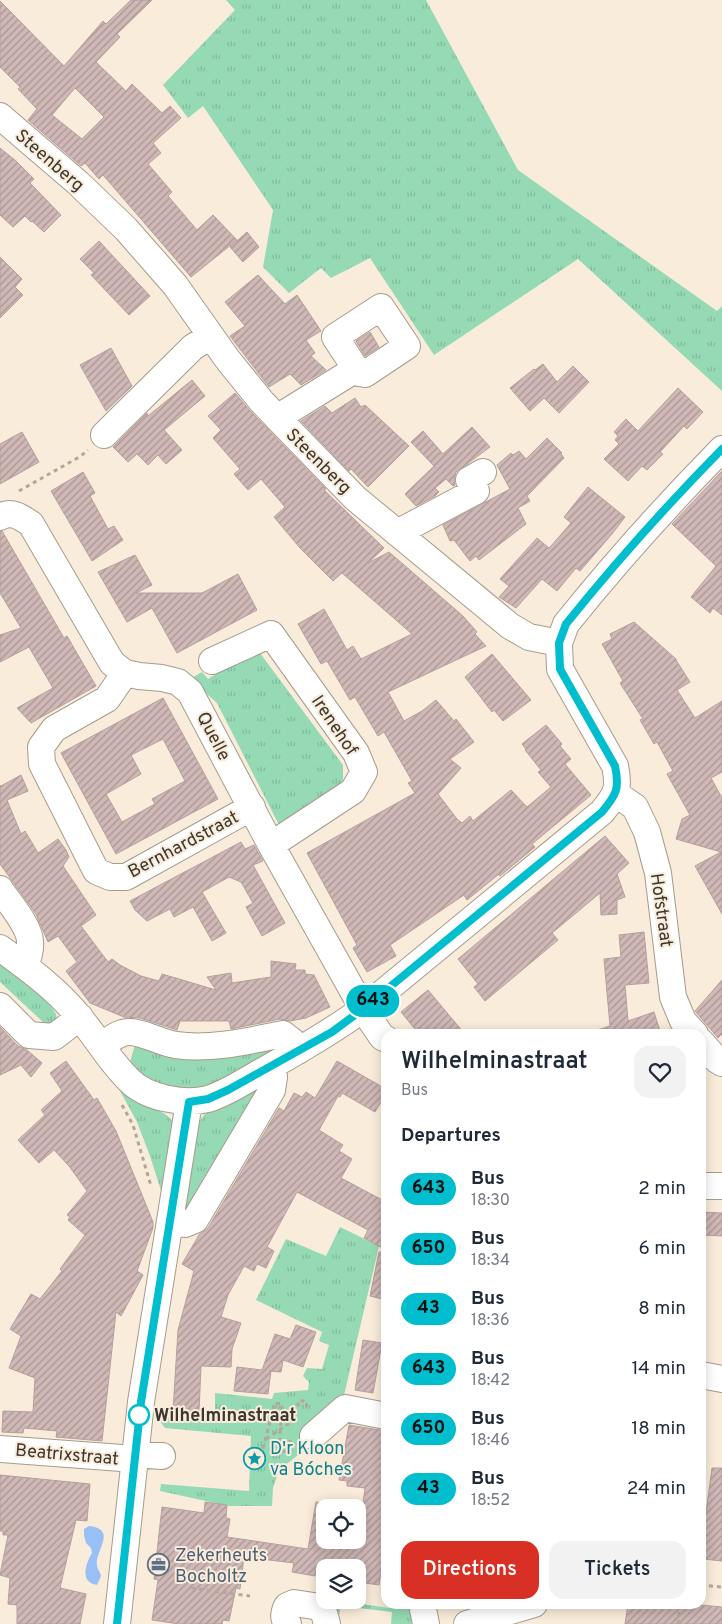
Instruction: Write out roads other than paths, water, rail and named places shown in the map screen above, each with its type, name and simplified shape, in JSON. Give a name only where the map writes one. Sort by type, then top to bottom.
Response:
[{"type":"street","name":"Steenberg","points":[[0,116],[78,183],[126,229],[175,285],[237,372],[277,418],[355,498],[510,626],[529,637],[559,643]]},
{"type":"street","points":[[104,435],[193,347],[211,336]]},
{"type":"street","points":[[277,418],[356,369]]},
{"type":"street","points":[[0,948],[49,985],[80,1017],[131,1082],[156,1096],[189,1102],[208,1099],[269,1068],[332,1032],[363,1009],[602,812],[616,794],[618,782],[615,766],[560,669],[559,643],[566,624],[583,603],[676,497],[722,449]]},
{"type":"street","points":[[397,533],[476,491],[469,480],[483,472]]},
{"type":"street","points":[[8,515],[31,524],[112,663],[125,672]]},
{"type":"street","name":"Irenehof","points":[[212,662],[271,634],[356,753],[364,772],[353,791],[271,845]]},
{"type":"street","name":"Bernhardstraat","points":[[125,672],[108,700],[54,729],[41,747],[42,764],[96,871],[110,877],[126,877],[252,807]]},
{"type":"street","name":"Quelle","points":[[125,672],[178,682],[190,692],[271,845],[363,1009],[381,1036]]},
{"type":"street","name":"Hofstraat","points":[[616,794],[635,807],[647,832],[658,873],[673,997],[683,1021],[690,1029]]},
{"type":"street","points":[[0,890],[26,928],[31,940],[25,966]]},
{"type":"street","points":[[0,1006],[29,1035],[54,1037],[80,1017]]},
{"type":"street","points":[[101,1046],[120,1033],[132,1032],[173,1045],[193,1047],[220,1045],[283,1034],[293,1042],[298,1051]]},
{"type":"street","points":[[706,1048],[722,1063]]},
{"type":"street","points":[[170,1222],[185,1224],[195,1220],[272,1090],[274,1077],[269,1068]]},
{"type":"street","points":[[117,1624],[141,1402],[189,1102]]},
{"type":"street","points":[[706,1186],[722,1186]]},
{"type":"street","points":[[706,1376],[722,1378]]},
{"type":"street","points":[[299,1425],[345,1408],[381,1415]]},
{"type":"street","name":"Beatrixstraat","points":[[0,1449],[162,1456]]},
{"type":"street","points":[[288,1624],[283,1614],[287,1606],[294,1603],[320,1607],[327,1624]]},
{"type":"street","points":[[423,1609],[426,1624]]},
{"type":"street","points":[[467,1624],[517,1609]]},
{"type":"water","points":[[89,1526],[98,1528],[104,1536],[97,1559],[97,1566],[101,1576],[97,1585],[91,1583],[86,1576],[86,1567],[92,1553],[91,1548],[86,1543],[84,1529]]},
{"type":"place","name":"Wilhelminastraat","points":[[139,1415]]},
{"type":"place","name":"D'r Kloon va Bóches","points":[[254,1458]]},
{"type":"place","name":"Zekerheuts Bocholtz","points":[[159,1565]]}]
